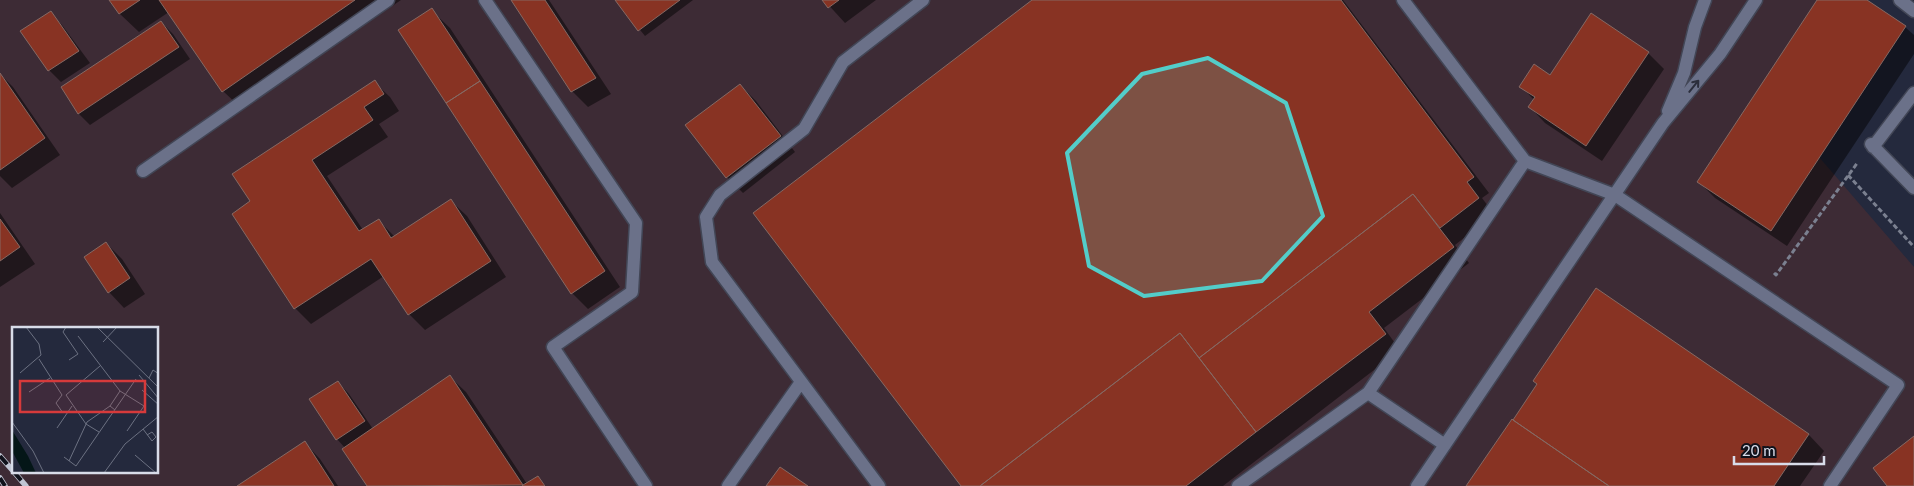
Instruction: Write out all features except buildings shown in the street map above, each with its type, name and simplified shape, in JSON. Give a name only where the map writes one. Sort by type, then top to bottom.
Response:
[{"type":"lane","points":[[143,171],[388,0]]},
{"type":"lane","points":[[485,0],[636,223],[632,292],[552,347],[646,486]]},
{"type":"lane","points":[[879,486],[712,262],[706,217],[720,195],[804,129],[843,62],[923,0]]},
{"type":"lane","points":[[1403,0],[1525,161],[1616,195],[1898,386],[1830,486]]},
{"type":"lane","points":[[1663,123],[1684,73],[1694,27],[1705,0]]},
{"type":"lane","points":[[1417,486],[1663,123],[1720,54],[1756,0]]},
{"type":"lane","points":[[1900,0],[1914,11]]},
{"type":"lane","points":[[1914,93],[1872,146],[1914,188]]},
{"type":"lane","points":[[1238,486],[1368,393],[1525,161]]},
{"type":"lane","points":[[728,486],[801,382]]},
{"type":"lane","points":[[1368,393],[1445,445]]},
{"type":"path","points":[[1768,269],[1776,275],[1848,175],[1872,146]]},
{"type":"path","points":[[1848,175],[1914,247]]},
{"type":"highlighted area","points":[[1208,58],[1286,103],[1323,216],[1262,281],[1144,296],[1089,266],[1067,153],[1142,74]]},
{"type":"shaded area","points":[[0,0],[1867,0],[1906,26],[1819,157],[1914,267],[1914,486],[0,486]]},
{"type":"railway","points":[[0,456],[12,470]]},
{"type":"railway","points":[[16,474],[26,486]]},
{"type":"railway","points":[[0,478],[5,486]]}]
